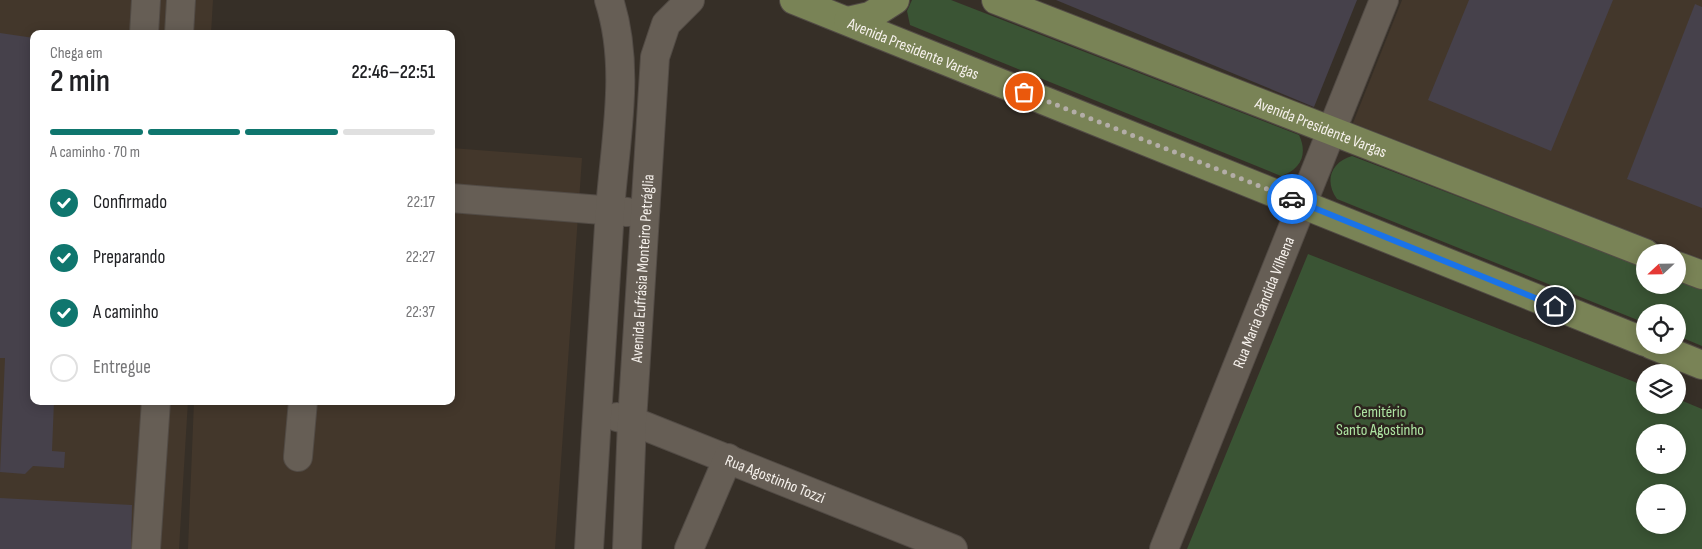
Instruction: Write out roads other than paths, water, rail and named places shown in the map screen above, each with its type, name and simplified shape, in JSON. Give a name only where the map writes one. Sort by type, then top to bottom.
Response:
[{"type":"main road","name":"Avenida Presidente Vargas","points":[[794,0],[1636,338]]},
{"type":"main road","points":[[848,21],[870,16],[895,0]]},
{"type":"main road","name":"Avenida Presidente Vargas","points":[[996,0],[1636,250]]},
{"type":"main road","points":[[1686,269],[1702,275]]},
{"type":"main road","points":[[1676,354],[1702,364]]},
{"type":"street","points":[[144,30],[146,0]]},
{"type":"street","points":[[179,30],[182,0]]},
{"type":"street","points":[[589,549],[610,210],[621,68],[617,26],[609,0]]},
{"type":"street","name":"Avenida Eufrásia Monteiro Petráglia","points":[[627,549],[632,421],[655,57],[666,24],[690,0]]},
{"type":"street","name":"Rua Maria Cândida Vilhena","points":[[1164,549],[1384,0]]},
{"type":"street","points":[[455,198],[646,213]]},
{"type":"street","points":[[146,549],[156,405]]},
{"type":"street","points":[[298,457],[303,405]]},
{"type":"street","name":"Rua Agostinho Tozzi","points":[[597,413],[632,421],[953,549]]},
{"type":"street","points":[[689,549],[728,458]]},
{"type":"park label","name":"Cemitério Santo Agostinho","points":[[1380,420]]}]
